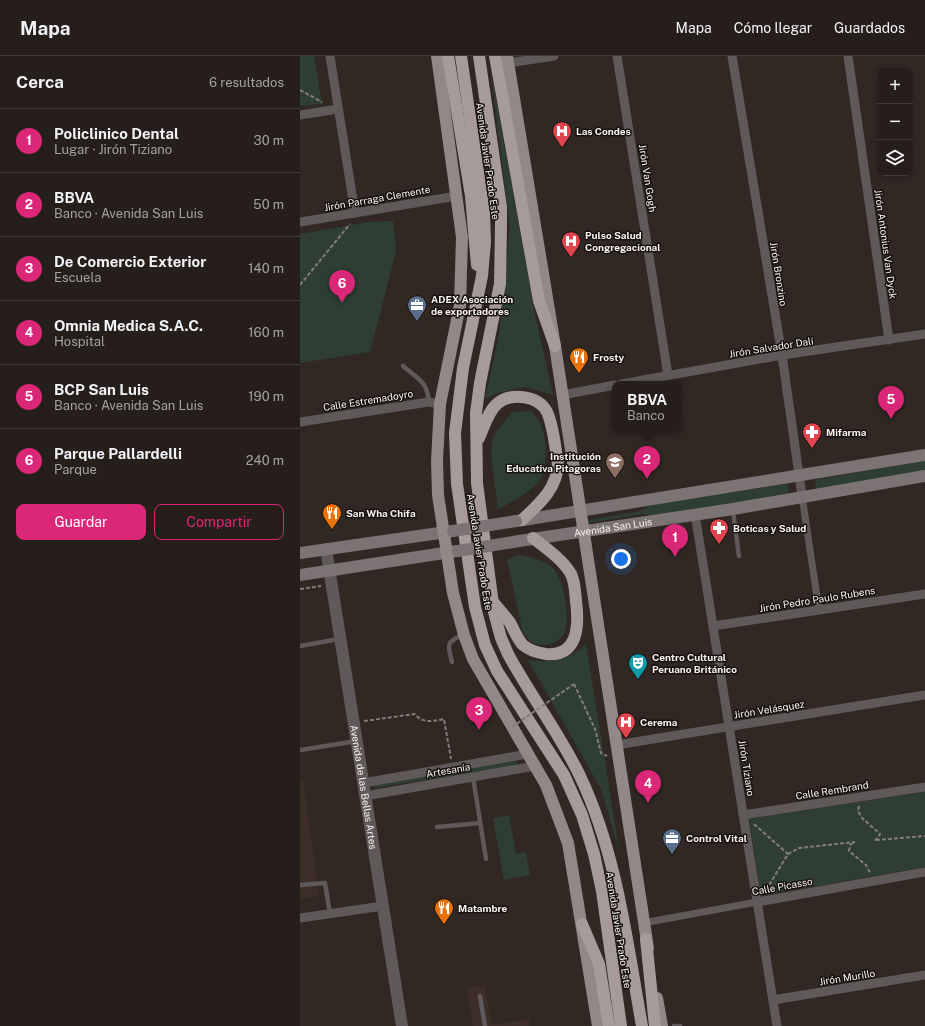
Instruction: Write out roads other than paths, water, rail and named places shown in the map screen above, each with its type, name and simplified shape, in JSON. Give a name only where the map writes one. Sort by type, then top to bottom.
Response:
[{"type":"highway","points":[[448,56],[471,196],[476,245],[477,285],[475,314]]},
{"type":"highway","name":"Avenida Javier Prado Este","points":[[460,56],[484,213],[485,242],[482,276],[465,355],[455,433],[457,484],[475,607],[485,645],[497,671],[564,775],[582,815],[602,891],[621,1026]]},
{"type":"highway","name":"Avenida Javier Prado Este","points":[[479,56],[501,207],[500,284],[480,383],[476,413],[477,483],[492,600],[501,638],[508,654],[580,775],[592,804],[608,851],[618,896],[642,1026]]},
{"type":"highway","points":[[495,56],[539,301],[555,346]]},
{"type":"highway","points":[[476,445],[488,417],[498,403],[508,398],[530,399],[539,402],[546,411],[558,464],[558,471],[555,480],[544,499],[519,521]]},
{"type":"highway","points":[[492,600],[509,621],[524,645],[536,652],[552,654],[561,651],[570,645],[574,640],[578,619],[574,584],[570,573],[552,553],[534,538]]},
{"type":"highway","points":[[582,924],[599,964],[609,1026]]},
{"type":"highway","points":[[646,939],[655,1026]]},
{"type":"main road","points":[[437,56],[458,196],[462,237],[462,284],[460,305],[434,403],[438,495],[452,552],[454,599],[464,635],[473,659],[535,766],[554,803],[568,843],[598,1026]]},
{"type":"main road","points":[[507,60],[555,346],[643,923],[662,1026]]},
{"type":"main road","name":"Avenida San Luis","points":[[300,553],[519,521],[925,455]]},
{"type":"main road","name":"Avenida San Luis","points":[[300,574],[733,509],[925,476]]},
{"type":"street","points":[[330,56],[355,213]]},
{"type":"street","points":[[507,60],[554,56]]},
{"type":"street","name":"Jirón Van Gogh","points":[[617,56],[668,375]]},
{"type":"street","name":"Jirón Bronzino","points":[[732,56],[782,355],[802,496]]},
{"type":"street","name":"Jirón Antonius Van Dyck","points":[[848,56],[889,340]]},
{"type":"street","points":[[300,115],[338,109]]},
{"type":"street","name":"Jirón Parraga Clemente","points":[[300,222],[458,196]]},
{"type":"street","name":"Jirón Salvador Dalí","points":[[637,381],[782,355],[925,334]]},
{"type":"street","points":[[562,395],[612,386]]},
{"type":"street","name":"Calle Estremadoyro","points":[[300,422],[434,403]]},
{"type":"street","points":[[802,496],[819,610]]},
{"type":"street","name":"Jirón Tiziano","points":[[695,514],[777,1026]]},
{"type":"street","name":"Avenida de las Bellas Artes","points":[[326,549],[339,639],[402,1026]]},
{"type":"street","name":"Jirón Pedro Paulo Rubens","points":[[713,626],[925,594]]},
{"type":"street","name":"Jirón Velásquez","points":[[616,745],[925,695]]},
{"type":"street","name":"Artesanía","points":[[363,782],[528,754]]},
{"type":"street","name":"Artesanía","points":[[365,796],[535,766]]},
{"type":"street","name":"Calle Rembrand","points":[[743,815],[925,788]]},
{"type":"street","name":"Calle Picasso","points":[[643,923],[925,872]]},
{"type":"street","points":[[300,918],[383,906]]},
{"type":"street","name":"Jirón Murillo","points":[[773,1000],[925,975]]},
{"type":"lane","points":[[403,366],[424,383],[434,403]]},
{"type":"lane","points":[[733,509],[739,556]]},
{"type":"lane","points":[[452,662],[448,645],[449,642],[464,635]]},
{"type":"lane","points":[[300,646],[339,639]]},
{"type":"lane","points":[[300,750],[356,741]]},
{"type":"lane","points":[[473,777],[486,859]]},
{"type":"lane","points":[[437,827],[480,823]]},
{"type":"lane","points":[[300,885],[325,883],[330,914]]},
{"type":"lane","points":[[480,996],[485,1026]]},
{"type":"lane","points":[[674,1026],[680,1026]]},
{"type":"place","name":"Las Condes","points":[[562,148]]},
{"type":"place","name":"Pulso Salud Congregacional","points":[[571,258]]},
{"type":"place","name":"Parque Pallardelli","points":[[342,303]]},
{"type":"place","name":"ADEX Asociación de exportadores","points":[[417,322]]},
{"type":"place","name":"Frosty","points":[[579,374]]},
{"type":"place","name":"BCP San Luis","points":[[891,419]]},
{"type":"place","name":"Mifarma","points":[[812,449]]},
{"type":"place","name":"Institución Educativa Pitagoras","points":[[615,479]]},
{"type":"place","name":"BBVA","points":[[647,479]]},
{"type":"place","name":"San Wha Chifa","points":[[332,530]]},
{"type":"place","name":"Boticas y Salud","points":[[719,545]]},
{"type":"place","name":"Policlinico Dental","points":[[675,557]]},
{"type":"place","name":"Centro Cultural Peruano Británico","points":[[638,680]]},
{"type":"place","name":"De Comercio Exterior","points":[[479,730]]},
{"type":"place","name":"Cerema","points":[[626,739]]},
{"type":"place","name":"Omnia Medica S.A.C.","points":[[648,803]]},
{"type":"place","name":"Control Vital","points":[[672,855]]},
{"type":"place","name":"Matambre","points":[[444,925]]}]
